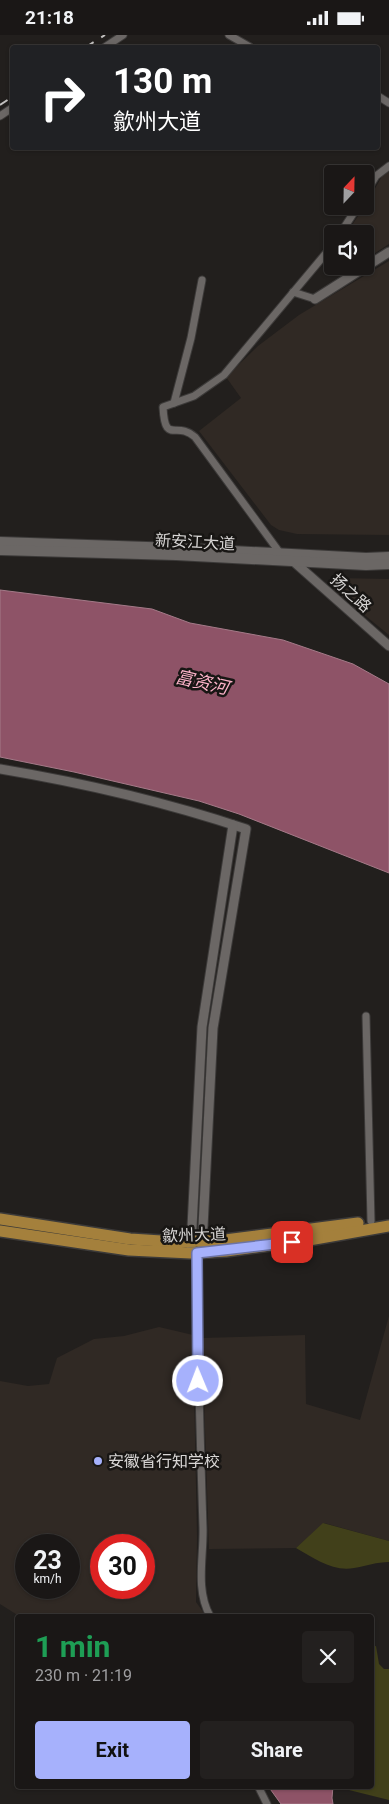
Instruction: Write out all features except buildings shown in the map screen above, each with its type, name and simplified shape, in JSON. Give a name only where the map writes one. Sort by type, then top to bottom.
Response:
[{"type":"highway","name":"歙州大道","points":[[0,1219],[196,1248],[309,1240],[389,1226]]},
{"type":"highway","name":"歙州大道","points":[[0,1231],[161,1253],[389,1219]]},
{"type":"main road","name":"新安江大道","points":[[0,543],[176,548],[366,558],[389,557]]},
{"type":"main road","name":"新安江大道","points":[[0,550],[176,555],[366,565],[389,564]]},
{"type":"street","points":[[108,45],[123,35]]},
{"type":"street","points":[[229,35],[246,45]]},
{"type":"street","points":[[374,179],[389,166]]},
{"type":"street","points":[[293,292],[315,299],[389,251]]},
{"type":"street","points":[[280,553],[195,437],[186,431],[171,431],[165,426],[163,407],[194,396],[224,375],[324,255]]},
{"type":"street","points":[[174,403],[191,337],[202,281]]},
{"type":"street","name":"扬之路","points":[[293,561],[389,647]]},
{"type":"street","points":[[0,769],[112,791],[181,808],[246,829],[213,1028],[196,1248]]},
{"type":"street","points":[[209,1614],[204,1603],[201,1587],[204,1546],[197,1363],[196,1248],[202,1027],[233,825]]},
{"type":"street","points":[[366,1016],[372,1221]]},
{"type":"street","points":[[260,1789],[267,1804]]},
{"type":"shaded area","points":[[389,169],[389,244],[374,254],[374,225],[352,225],[359,215],[374,215],[374,190]]},
{"type":"shaded area","points":[[389,261],[389,535],[297,534],[279,530],[271,525],[199,431],[241,398],[226,377],[258,346],[299,315],[366,275],[374,275],[374,270]]},
{"type":"shaded area","points":[[337,578],[389,579],[389,635],[334,590]]},
{"type":"shaded area","name":"安徽省行知学校","points":[[389,1316],[389,1541],[324,1523],[296,1548],[209,1549],[202,1338],[305,1335],[306,1404],[360,1420]]},
{"type":"shaded area","name":"安徽省行知学校","points":[[159,1327],[193,1335],[197,1537],[196,1602],[205,1614],[16,1614],[0,1604],[0,1381],[28,1386],[49,1384],[57,1358],[94,1339],[124,1336]]},
{"type":"shaded area","points":[[323,1523],[389,1541],[389,1562],[346,1569],[339,1568],[317,1560],[296,1548]]},
{"type":"shaded area","points":[[374,1646],[376,1646],[379,1664],[384,1669],[389,1669],[389,1800],[345,1789],[374,1789]]},
{"type":"water","name":"富资河","points":[[0,590],[152,609],[190,623],[283,640],[353,664],[389,684],[389,873],[239,814],[199,801],[0,757]]},
{"type":"water","points":[[270,1789],[333,1789],[333,1804],[281,1804]]},
{"type":"railway","points":[[89,45],[105,35]]},
{"type":"railway","points":[[0,105],[10,98]]},
{"type":"place","name":"安徽省行知学校","points":[[98,1461]]},
{"type":"route","points":[[198,1381],[197,1253],[292,1242]]}]
